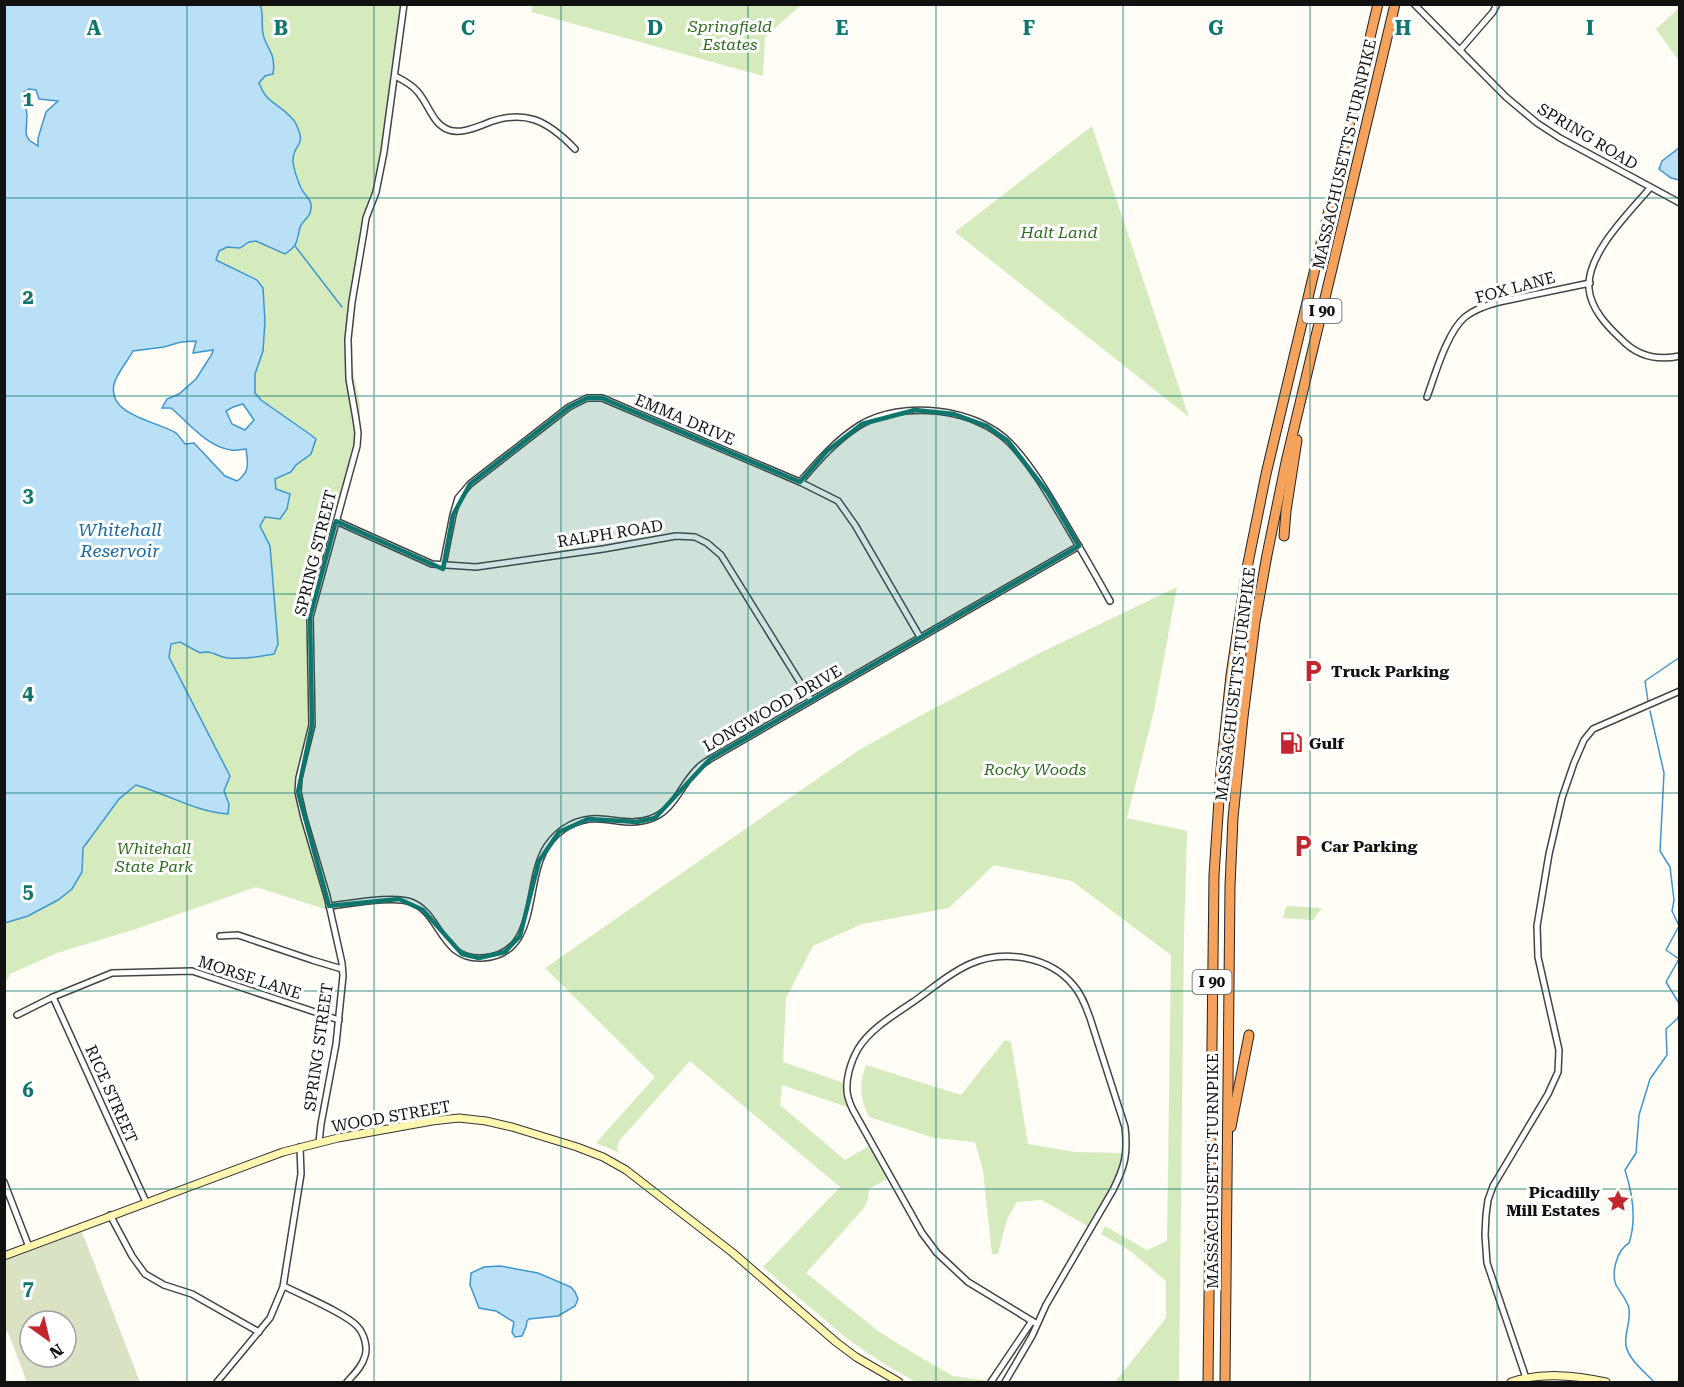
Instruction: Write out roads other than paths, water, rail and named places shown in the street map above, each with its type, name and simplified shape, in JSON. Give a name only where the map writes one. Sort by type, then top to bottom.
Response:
[{"type":"highway","name":"MASSACHUSETTS TURNPIKE","points":[[1208,1383],[1213,906],[1221,770],[1231,675],[1247,568],[1266,474],[1378,4]]},
{"type":"highway","name":"MASSACHUSETTS TURNPIKE","points":[[1225,1383],[1230,886],[1236,783],[1248,672],[1260,590],[1283,476],[1395,4]]},
{"type":"highway","points":[[1284,536],[1302,394]]},
{"type":"highway","points":[[1227,1147],[1249,1035]]},
{"type":"main road","name":"WOOD STREET","points":[[4,1256],[110,1215],[300,1147],[432,1120],[459,1118],[486,1121],[577,1147],[603,1157],[638,1178],[733,1253],[843,1348],[899,1383]]},
{"type":"main road","points":[[1511,1383],[1526,1378],[1568,1375],[1606,1383]]},
{"type":"street","name":"SPRING STREET","points":[[319,1142],[339,1020],[342,969],[330,906],[298,792],[313,713],[310,617],[357,446],[358,433],[350,393],[347,352],[352,302],[366,218],[376,192],[383,159],[404,4]]},
{"type":"street","name":"SPRING ROAD","points":[[1414,4],[1511,102],[1537,123],[1560,138],[1680,203]]},
{"type":"street","points":[[1460,50],[1497,4]]},
{"type":"street","points":[[394,76],[406,81],[416,90],[438,123],[450,130],[463,131],[501,118],[528,117],[553,129],[575,149]]},
{"type":"street","points":[[1650,188],[1600,251],[1593,263],[1589,290],[1600,315],[1627,345],[1638,353],[1664,359],[1680,356]]},
{"type":"street","name":"FOX LANE","points":[[1427,398],[1454,329],[1474,311],[1486,305],[1590,283]]},
{"type":"street","name":"EMMA DRIVE","points":[[443,565],[453,515],[459,498],[470,484],[569,407],[587,398],[602,398],[800,482],[838,501],[855,525],[920,638]]},
{"type":"street","points":[[800,482],[827,451],[846,435],[862,424],[886,414],[915,410],[954,414],[987,426],[1008,441],[1026,461],[1048,493],[1110,601]]},
{"type":"street","name":"RALPH ROAD","points":[[336,521],[432,564],[476,567],[676,536],[694,537],[707,543],[721,555],[811,700]]},
{"type":"street","name":"LONGWOOD DRIVE","points":[[330,906],[395,899],[408,901],[423,910],[447,943],[462,954],[479,958],[492,957],[505,952],[520,936],[539,861],[547,845],[560,832],[575,823],[588,819],[637,822],[655,818],[670,805],[699,766],[1079,546]]},
{"type":"street","points":[[1526,1378],[1487,1263],[1485,1235],[1488,1200],[1493,1186],[1554,1084],[1558,1072],[1559,1050],[1541,972],[1537,926],[1549,854],[1562,798],[1577,756],[1589,733],[1602,724],[1680,691]]},
{"type":"street","points":[[220,936],[238,935],[342,969]]},
{"type":"street","points":[[991,1383],[1035,1323],[1046,1305],[1121,1174],[1127,1146],[1125,1127],[1085,1002],[1074,985],[1059,972],[1047,966],[1019,957],[1000,955],[984,958],[956,971],[865,1039],[857,1051],[849,1072],[848,1097],[903,1200],[922,1233],[937,1253],[968,1282],[1035,1323]]},
{"type":"street","name":"MORSE LANE","points":[[17,1015],[53,997],[112,973],[192,971],[339,1020]]},
{"type":"street","name":"RICE STREET","points":[[53,997],[146,1202]]},
{"type":"street","points":[[217,1383],[260,1332],[275,1310],[284,1286],[301,1174],[300,1147]]},
{"type":"street","points":[[4,1182],[29,1247]]},
{"type":"street","points":[[110,1215],[132,1256],[146,1274],[164,1285],[192,1294],[260,1332]]},
{"type":"street","points":[[284,1286],[349,1319],[360,1330],[366,1346],[366,1354],[360,1368],[346,1383]]},
{"type":"street","points":[[1005,1383],[1032,1336],[1035,1323]]},
{"type":"water","name":"Whitehall Reservoir","points":[[4,5],[260,5],[262,29],[274,67],[273,74],[265,76],[259,83],[266,96],[296,124],[300,142],[293,156],[293,162],[301,188],[311,208],[301,226],[295,245],[285,254],[256,241],[249,242],[240,248],[227,247],[219,251],[216,260],[257,280],[263,288],[265,321],[263,351],[255,374],[255,393],[261,400],[316,439],[311,454],[296,465],[291,472],[275,479],[276,489],[290,494],[287,509],[280,519],[265,517],[260,526],[270,546],[278,644],[274,654],[234,658],[207,652],[200,653],[180,642],[171,644],[169,657],[230,776],[224,791],[229,804],[228,814],[204,810],[136,785],[119,799],[83,848],[82,872],[72,889],[58,900],[28,916],[5,923]],"holes":[[[29,89],[36,90],[39,99],[58,101],[46,112],[38,138],[38,146],[29,140],[26,134],[27,115],[24,92]],[[196,341],[193,353],[213,350],[212,354],[196,379],[179,394],[167,399],[162,408],[171,408],[198,433],[222,448],[246,449],[246,471],[237,481],[225,476],[194,443],[185,444],[176,433],[135,416],[118,403],[114,395],[115,380],[133,351]],[[243,404],[254,420],[245,430],[232,424],[226,411]]]},
{"type":"water","points":[[1679,148],[1679,180],[1671,178],[1659,169],[1662,161]]},
{"type":"water","points":[[500,1266],[538,1273],[571,1287],[578,1299],[575,1306],[558,1316],[529,1319],[522,1336],[515,1337],[512,1332],[514,1322],[496,1311],[479,1308],[470,1285],[471,1273],[484,1267]]},
{"type":"waterway","points":[[295,246],[342,307]]},
{"type":"waterway","points":[[1648,701],[1645,681],[1680,657]]},
{"type":"waterway","points":[[1650,711],[1664,773],[1660,851],[1670,867],[1674,900],[1672,911],[1679,926],[1666,950],[1679,959],[1666,982],[1680,1005]]},
{"type":"waterway","points":[[1654,1382],[1634,1361],[1626,1346],[1629,1309],[1616,1285],[1614,1274],[1618,1256],[1629,1243],[1633,1225],[1630,1187],[1625,1170],[1636,1153],[1639,1115],[1650,1079],[1667,1055],[1666,1029],[1680,1014]]},
{"type":"place","name":"Truck Parking","points":[[1313,671]]},
{"type":"place","name":"Gulf","points":[[1291,743]]},
{"type":"place","name":"Car Parking","points":[[1303,846]]},
{"type":"place","name":"Picadilly Mill Estates","points":[[1618,1201]]},
{"type":"park label","name":"Springfield Estates","points":[[730,35]]},
{"type":"park label","name":"Halt Land","points":[[1059,232]]},
{"type":"park label","name":"Rocky Woods","points":[[1035,769]]},
{"type":"park label","name":"Whitehall State Park","points":[[154,857]]}]
